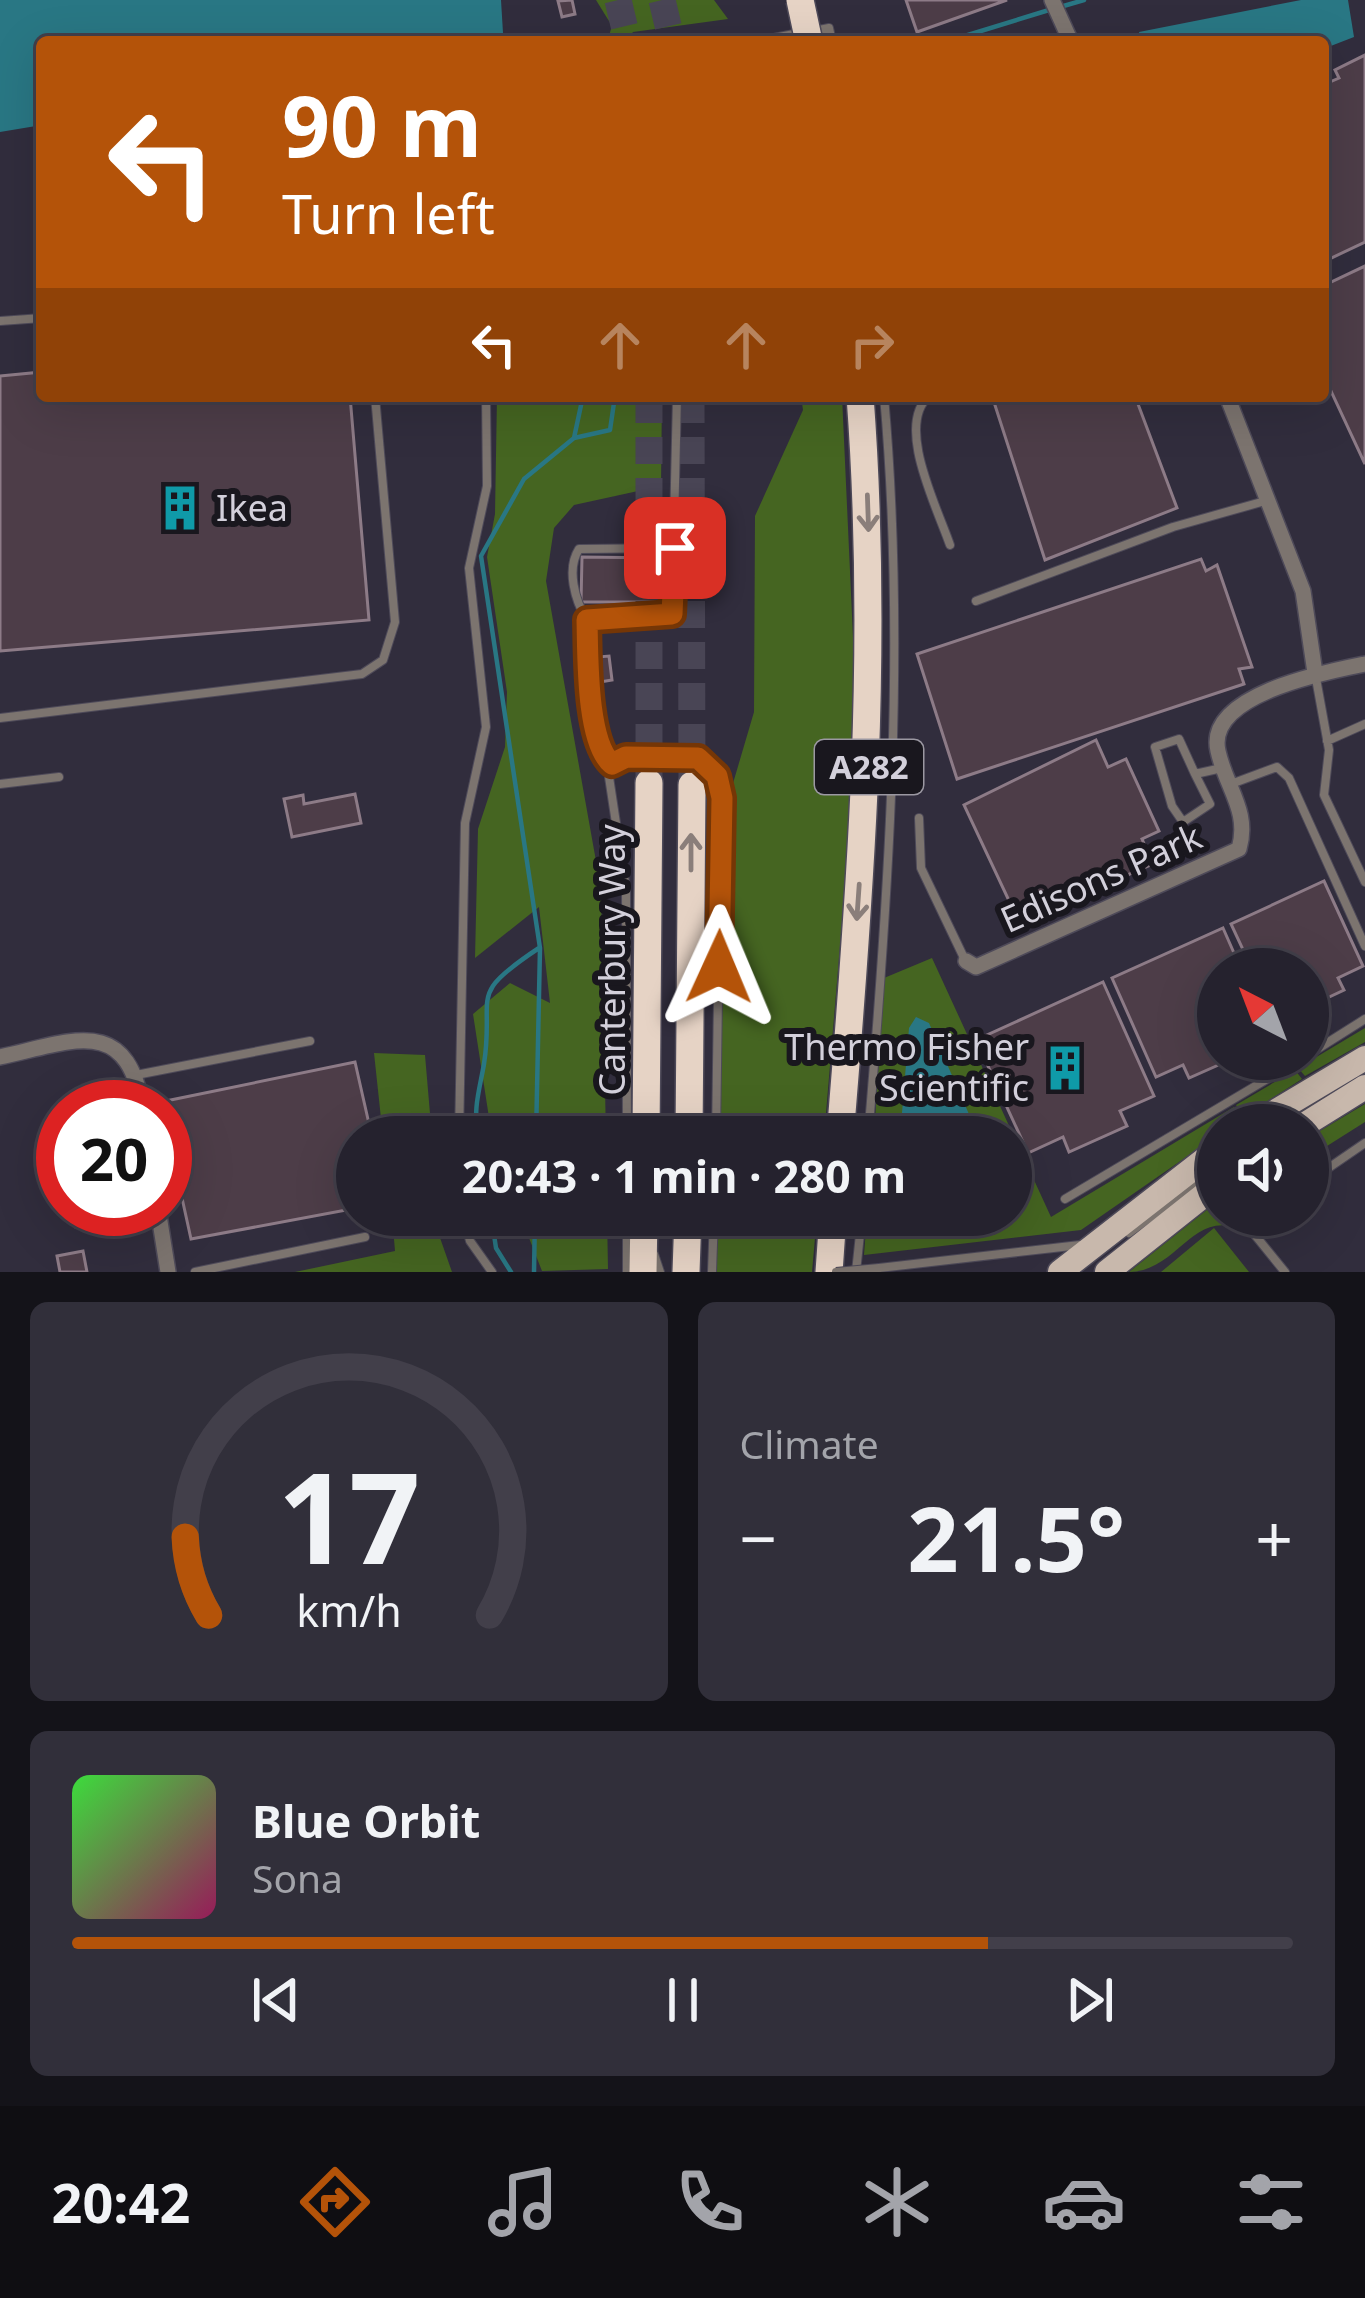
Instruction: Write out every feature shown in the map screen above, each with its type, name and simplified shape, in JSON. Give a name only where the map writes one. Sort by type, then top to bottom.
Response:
[{"type":"highway","points":[[800,0],[808,36]]},
{"type":"highway","name":"A282","points":[[842,1116],[869,767],[872,624],[860,402]]},
{"type":"highway","name":"Canterbury Way","points":[[646,1116],[649,783]]},
{"type":"highway","points":[[689,1116],[692,785]]},
{"type":"highway","points":[[640,1236],[643,1272]]},
{"type":"highway","points":[[686,1272],[687,1236]]},
{"type":"highway","points":[[832,1272],[833,1236]]},
{"type":"main road","points":[[1287,1104],[1365,1058]]},
{"type":"main road","points":[[1329,1109],[1359,1090]]},
{"type":"main road","points":[[1060,1272],[1197,1165]]},
{"type":"main road","points":[[1107,1272],[1197,1201]]},
{"type":"street","points":[[1055,7],[1068,36]]},
{"type":"street","points":[[1229,402],[1303,590],[1315,674],[1365,664]]},
{"type":"street","name":"Edisons Park","points":[[966,961],[976,967],[1239,849],[1245,826],[1217,736],[1222,720],[1235,707],[1315,674]]},
{"type":"street","points":[[0,1057],[80,1040],[105,1041],[126,1055],[137,1080]]},
{"type":"street","points":[[162,1236],[168,1272]]},
{"type":"lane","points":[[786,36],[829,28],[831,36]]},
{"type":"lane","points":[[0,321],[36,318]]},
{"type":"lane","points":[[0,718],[362,674],[383,659],[394,622],[376,402]]},
{"type":"lane","points":[[459,1116],[464,836],[486,727],[469,568],[487,486],[486,402]]},
{"type":"lane","points":[[587,620],[672,614],[677,402]]},
{"type":"lane","points":[[869,1116],[893,774],[894,500],[885,402]]},
{"type":"lane","points":[[924,402],[916,411],[914,439],[950,545]]},
{"type":"lane","points":[[976,601],[1173,526],[1265,501]]},
{"type":"lane","points":[[612,764],[604,756],[594,716],[587,620],[574,589],[573,559],[579,549],[675,548]]},
{"type":"lane","points":[[1315,674],[1327,741],[1324,795],[1365,882]]},
{"type":"lane","points":[[1327,741],[1365,724]]},
{"type":"lane","points":[[1179,740],[1195,774],[1210,804],[1183,823],[1153,756],[1155,747],[1179,740]]},
{"type":"lane","points":[[612,764],[626,757],[698,758],[721,785],[716,1116]]},
{"type":"lane","points":[[612,764],[609,777],[626,890],[627,1116]]},
{"type":"lane","points":[[1195,774],[1227,776],[1277,767],[1288,778],[1365,946]]},
{"type":"lane","points":[[0,784],[59,777]]},
{"type":"lane","points":[[919,818],[921,868],[966,961]]},
{"type":"lane","points":[[1329,1042],[1365,1019]]},
{"type":"lane","points":[[136,1075],[310,1041]]},
{"type":"lane","points":[[1065,1199],[1266,1080]]},
{"type":"lane","points":[[1329,1104],[1359,1090]]},
{"type":"lane","points":[[1329,1168],[1365,1143]]},
{"type":"lane","points":[[832,1272],[1048,1252],[1116,1240],[1197,1184]]},
{"type":"lane","points":[[469,1236],[492,1272]]},
{"type":"lane","points":[[627,1272],[634,1236]]},
{"type":"lane","points":[[645,1236],[660,1272]]},
{"type":"lane","points":[[712,1272],[713,1236]]},
{"type":"lane","points":[[856,1272],[860,1236]]},
{"type":"lane","points":[[1255,1236],[1285,1272]]},
{"type":"lane","points":[[195,1272],[364,1238]]},
{"type":"green space","points":[[596,0],[714,0],[728,19],[630,36],[609,36],[612,26]]},
{"type":"green space","points":[[497,402],[662,402],[661,486],[574,505],[554,528],[546,581],[601,889],[606,1116],[489,1116],[473,1014],[510,983],[550,1003],[539,907],[475,958],[478,829],[505,747],[507,692],[487,557],[495,514]]},
{"type":"green space","points":[[802,402],[842,402],[855,681],[849,838],[826,1116],[716,1116],[721,824],[754,712],[755,516],[803,410]]},
{"type":"green space","points":[[932,958],[1005,1116],[875,1116],[884,978]]},
{"type":"green space","points":[[1365,1028],[1365,1042],[1329,1062],[1329,1049]]},
{"type":"green space","points":[[374,1053],[425,1055],[430,1116],[381,1116]]},
{"type":"green space","points":[[1278,1080],[1300,1080],[1263,1104],[1238,1104]]},
{"type":"green space","points":[[1365,1104],[1365,1122],[1329,1145],[1329,1125]]},
{"type":"green space","points":[[1197,1129],[1197,1150],[1081,1230],[1032,1236],[1032,1176],[1051,1217]]},
{"type":"green space","points":[[1197,1218],[1197,1235],[1158,1264],[1129,1272]]},
{"type":"green space","points":[[394,1236],[439,1236],[452,1272],[295,1272],[395,1251]]},
{"type":"green space","points":[[528,1236],[607,1236],[608,1269],[542,1271]]},
{"type":"green space","points":[[714,1236],[815,1236],[812,1272],[713,1272]]},
{"type":"green space","points":[[865,1236],[1029,1236],[864,1255]]},
{"type":"green space","points":[[1204,1236],[1220,1236],[1249,1272],[1161,1272]]},
{"type":"water","points":[[0,0],[501,0],[503,33],[489,36],[36,36],[36,126],[0,132]]},
{"type":"water","points":[[1301,0],[1348,0],[1354,37],[1329,47],[1329,36],[1140,36],[1139,32]]},
{"type":"water","points":[[916,1017],[929,1023],[970,1116],[902,1116],[909,1028]]},
{"type":"building","points":[[572,0],[575,14],[562,17],[558,1]]},
{"type":"building","points":[[906,0],[1007,0],[917,32]]},
{"type":"building","points":[[1365,55],[1365,242],[1329,259],[1329,82],[1339,78],[1335,70]]},
{"type":"building","points":[[1365,266],[1365,464],[1329,387],[1329,283]]},
{"type":"building","name":"Ikea","points":[[36,373],[36,402],[351,402],[369,620],[0,651],[0,376]]},
{"type":"building","points":[[994,402],[1137,402],[1177,508],[1045,560]]},
{"type":"building","points":[[582,557],[664,558],[664,602],[581,602]]},
{"type":"building","points":[[1201,559],[1206,571],[1217,565],[1252,667],[1239,669],[1244,684],[957,779],[917,654]]},
{"type":"building","points":[[647,570],[655,578],[647,586],[639,578]]},
{"type":"building","points":[[609,656],[612,680],[600,682],[597,657]]},
{"type":"building","points":[[1096,740],[1108,767],[1126,759],[1159,831],[1142,839],[1153,864],[1019,922],[964,805]]},
{"type":"building","points":[[355,794],[361,823],[292,837],[284,799],[303,795],[304,804]]},
{"type":"building","points":[[1324,881],[1363,966],[1338,978],[1344,990],[1329,997],[1329,948],[1242,948],[1231,924]]},
{"type":"building","points":[[1223,928],[1232,948],[1197,948],[1197,1074],[1189,1078],[1183,1065],[1156,1077],[1112,978]]},
{"type":"building","name":"Thermo Fisher Scientific","points":[[1103,982],[1154,1096],[1120,1111],[1127,1126],[1069,1152],[1063,1137],[1032,1151],[1032,1116],[1011,1116],[976,1040]]},
{"type":"building","points":[[355,1062],[367,1116],[336,1116],[336,1212],[191,1239],[192,1096]]},
{"type":"building","points":[[83,1251],[87,1272],[60,1272],[57,1256]]},
{"type":"waterway","points":[[1060,7],[1084,0]]},
{"type":"waterway","points":[[964,36],[1049,10]]},
{"type":"waterway","points":[[574,438],[582,402]]},
{"type":"waterway","points":[[536,1116],[540,948],[481,556],[524,479],[574,438],[610,430],[614,402]]},
{"type":"waterway","points":[[476,1116],[488,998],[501,977],[539,948]]},
{"type":"waterway","points":[[494,1236],[511,1272]]},
{"type":"waterway","points":[[534,1272],[535,1236]]},
{"type":"tunnel","points":[[618,0],[627,36]]},
{"type":"tunnel","points":[[662,0],[671,36]]},
{"type":"tunnel","points":[[649,402],[649,783]]},
{"type":"tunnel","points":[[691,402],[692,785]]},
{"type":"place","name":"Ikea","points":[[180,508]]},
{"type":"place","name":"Thermo Fisher Scientific","points":[[1065,1068]]},
{"type":"route","points":[[675,548],[672,614],[587,620],[591,690],[604,756],[612,764],[626,757],[698,758],[717,776],[722,798],[719,967]]}]
